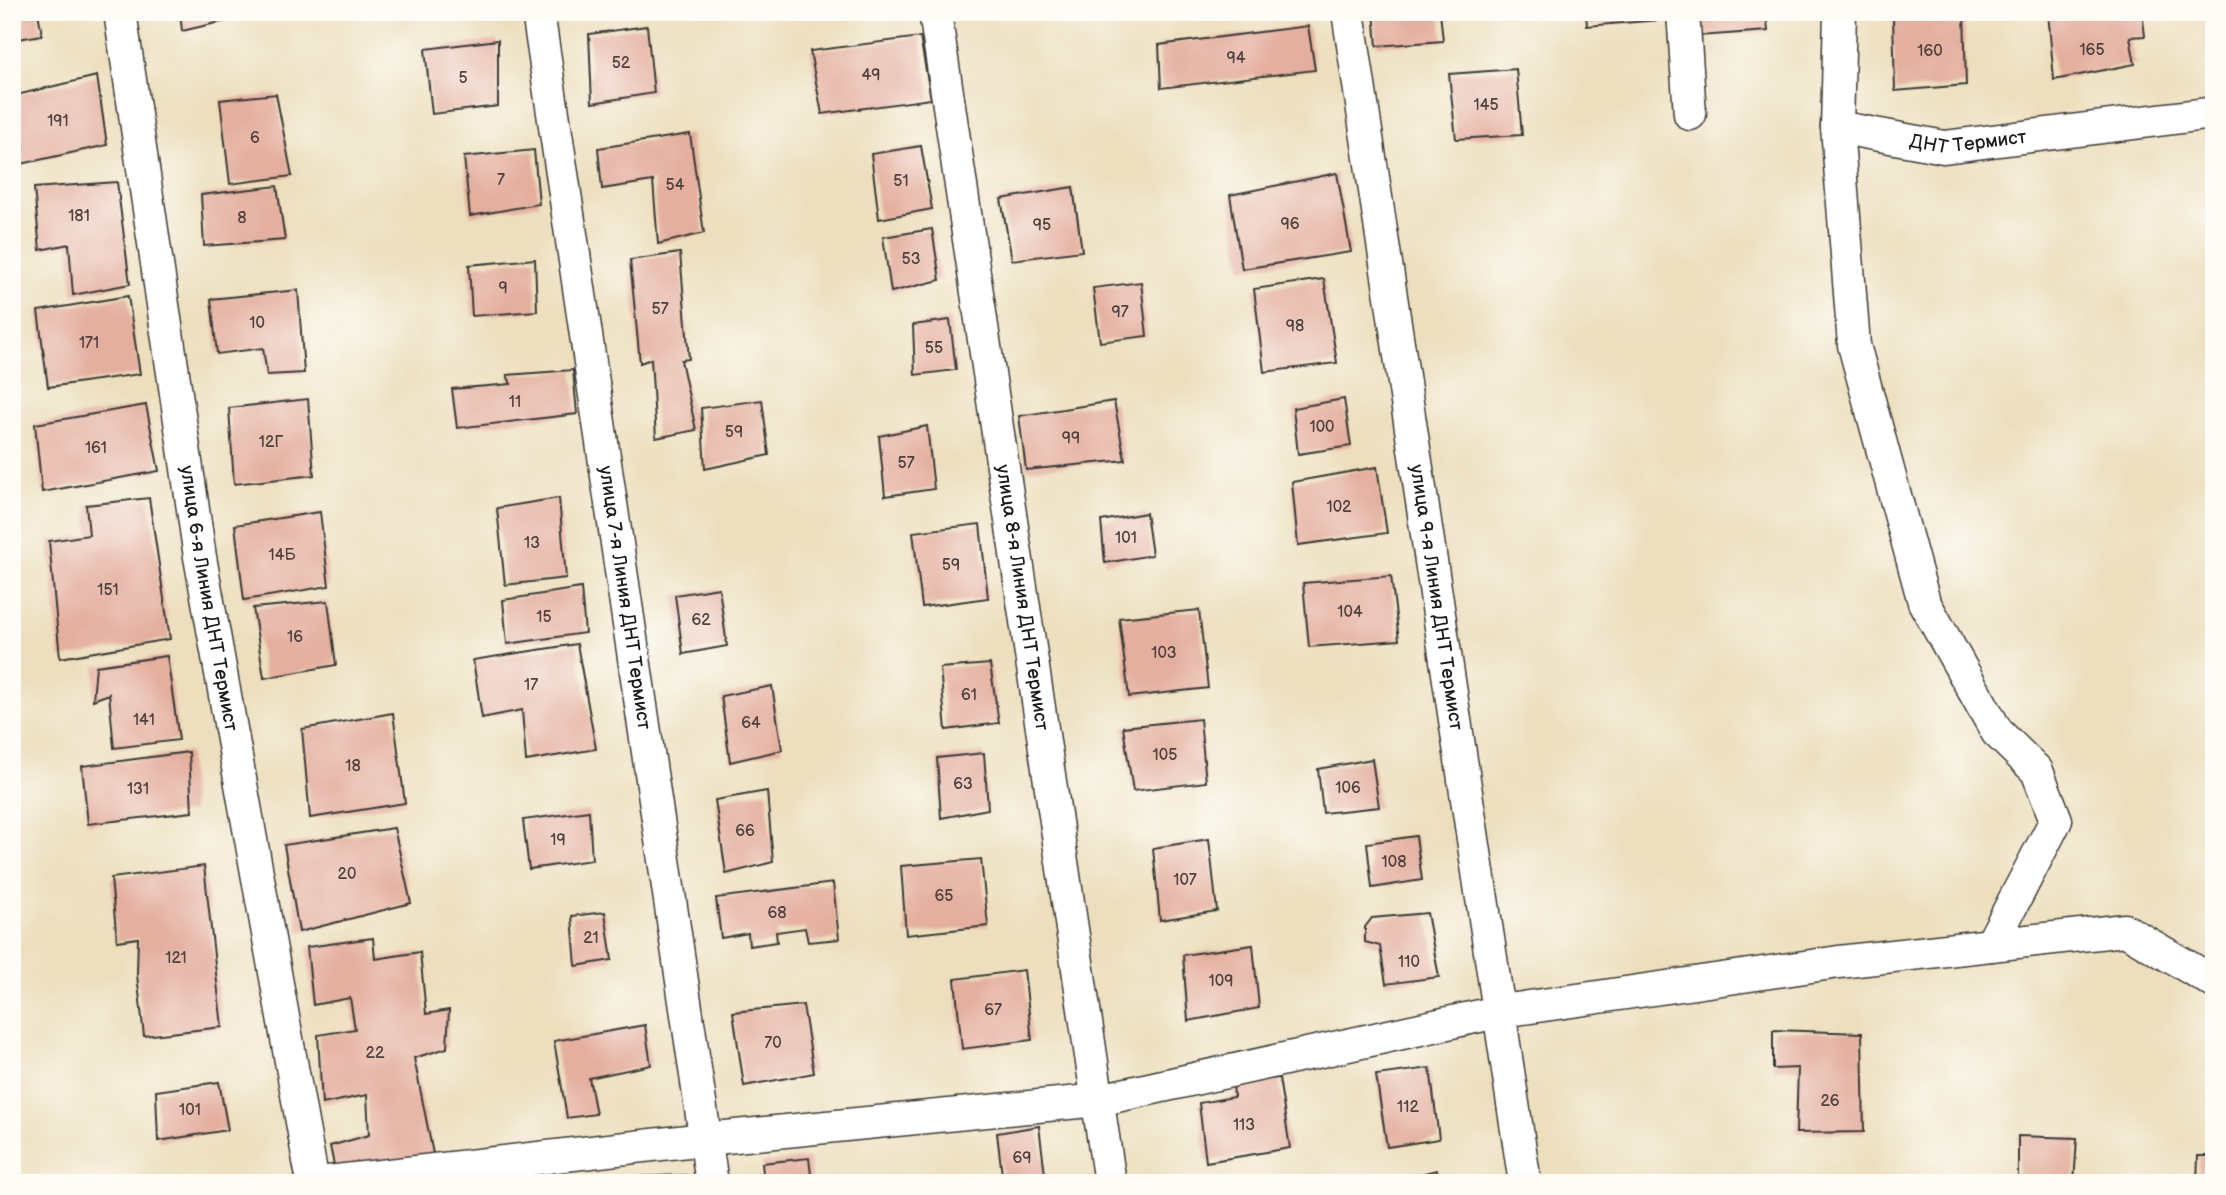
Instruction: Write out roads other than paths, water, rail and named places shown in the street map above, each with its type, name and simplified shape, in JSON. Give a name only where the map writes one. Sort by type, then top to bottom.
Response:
[{"type":"street","name":"улица 6-я Линия ДНТ Термист","points":[[120,12],[200,557],[313,1183]]},
{"type":"street","name":"улица 7-я Линия ДНТ Термист","points":[[538,12],[712,1183]]},
{"type":"street","name":"улица 8-я Линия ДНТ Термист","points":[[935,12],[1110,1183]]},
{"type":"street","name":"улица 9-я Линия ДНТ Термист","points":[[1348,12],[1502,1011],[1525,1183]]},
{"type":"street","points":[[1684,12],[1690,114]]},
{"type":"street","points":[[1840,12],[1837,127],[1854,345],[1924,602],[1997,732],[2038,771],[2056,820],[1991,945]]},
{"type":"street","name":"ДНТ Термист","points":[[1837,127],[1944,147],[2214,113]]},
{"type":"street","points":[[319,1183],[705,1139],[1099,1100],[1502,1011],[1839,962],[2125,930],[2214,982]]}]
